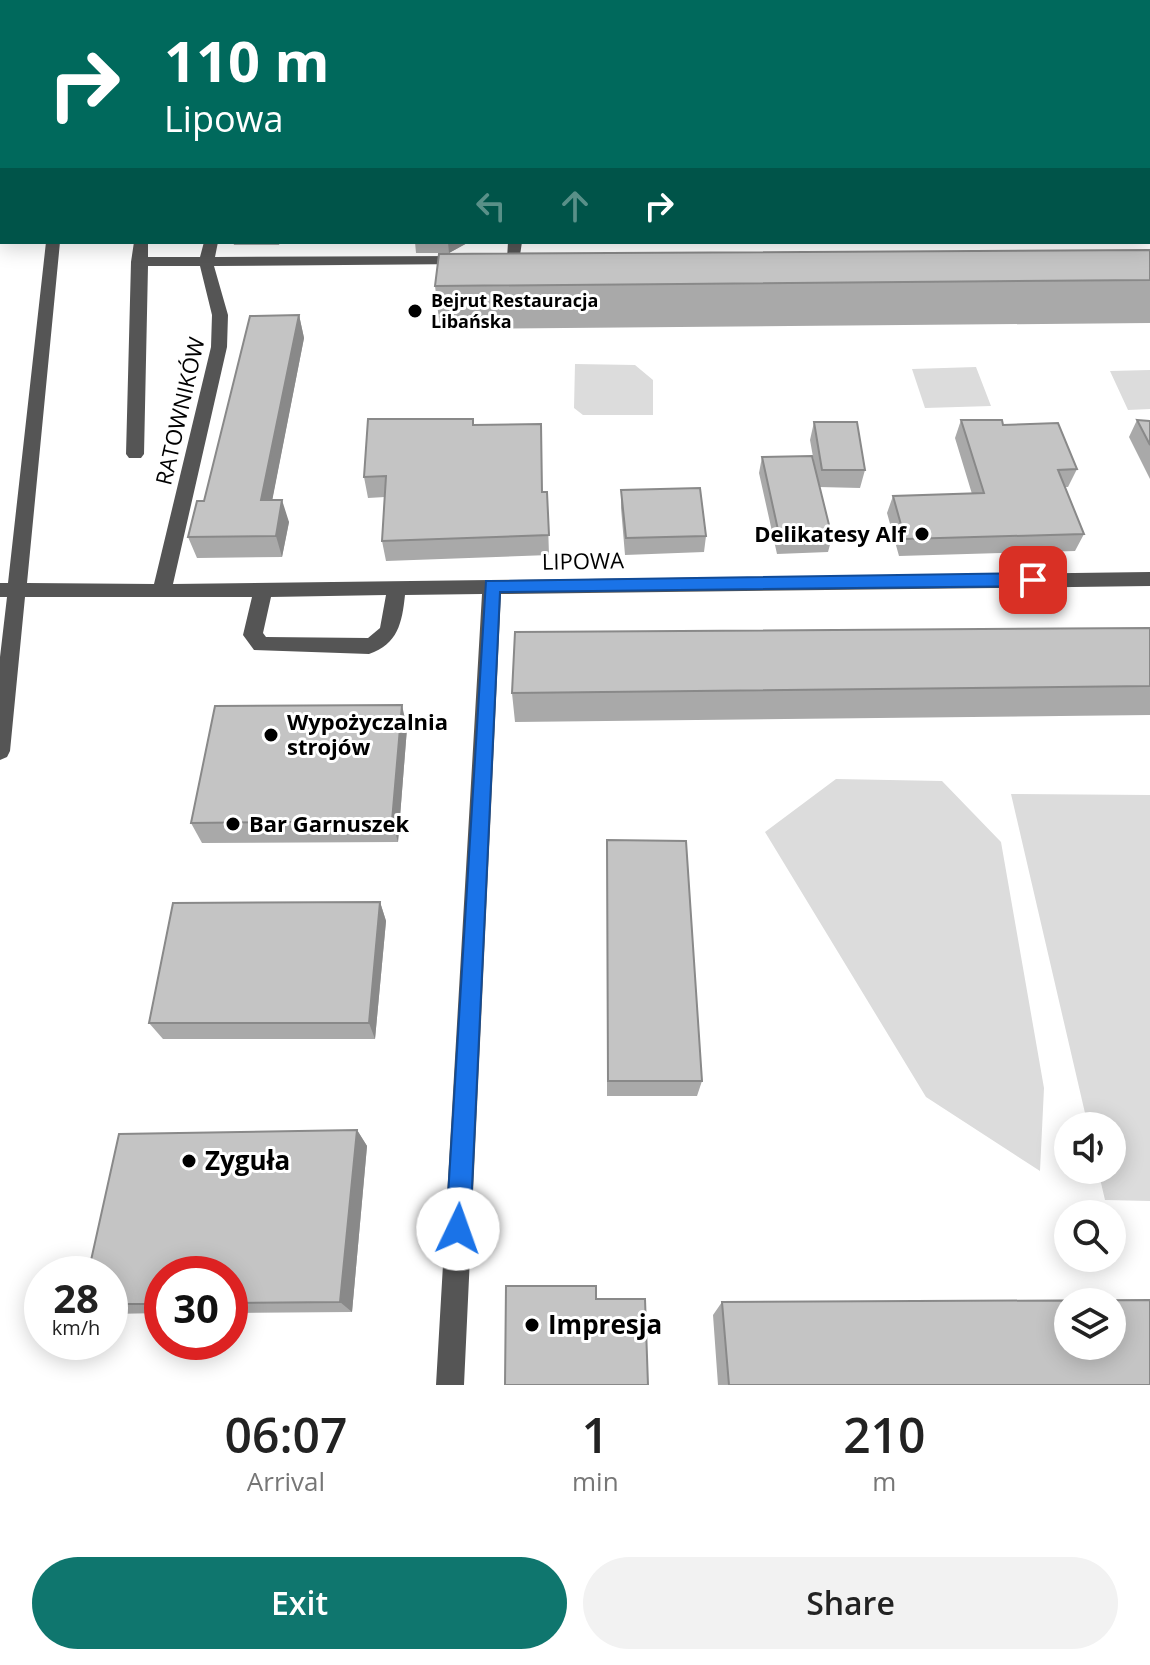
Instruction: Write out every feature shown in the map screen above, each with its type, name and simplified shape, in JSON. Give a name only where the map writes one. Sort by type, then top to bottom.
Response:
[{"type":"street","points":[[0,751],[8,590],[53,244]]},
{"type":"street","points":[[135,454],[141,244]]},
{"type":"street","name":"RATOWNIKÓW","points":[[162,591],[221,334],[220,315],[206,262],[210,244]]},
{"type":"street","points":[[138,262],[507,259],[514,244]]},
{"type":"street","name":"LIPOWA","points":[[8,590],[162,591],[1150,579]]},
{"type":"street","points":[[450,1385],[492,586]]},
{"type":"street","points":[[263,589],[253,635],[261,645],[369,646],[385,640],[390,633],[397,587]]},
{"type":"shaded area","points":[[575,364],[635,365],[653,380],[653,415],[583,415],[574,408]]},
{"type":"shaded area","points":[[976,367],[991,406],[925,408],[912,369]]},
{"type":"shaded area","points":[[1150,370],[1150,409],[1128,410],[1110,371]]},
{"type":"shaded area","points":[[836,779],[942,781],[1001,842],[1044,1088],[1040,1171],[926,1097],[765,832]]},
{"type":"shaded area","points":[[1011,794],[1150,795],[1150,1201],[1105,1200],[1101,1184],[1126,1184],[1126,1112],[1085,1112]]},
{"type":"building","points":[[1150,250],[1150,280],[435,286],[439,254]]},
{"type":"building","points":[[299,315],[261,500],[282,500],[276,536],[188,537],[197,501],[204,501],[250,316]]},
{"type":"building","points":[[368,419],[473,419],[473,425],[541,424],[542,492],[547,492],[549,535],[382,541],[386,476],[364,477]]},
{"type":"building","points":[[961,420],[1002,420],[1003,425],[1058,423],[1077,469],[1058,470],[1084,534],[905,539],[893,496],[984,493]]},
{"type":"building","points":[[1137,420],[1150,421],[1150,445]]},
{"type":"building","points":[[814,422],[857,422],[865,470],[822,470]]},
{"type":"building","points":[[812,456],[832,537],[780,539],[762,457]]},
{"type":"building","points":[[700,488],[706,536],[626,538],[621,490]]},
{"type":"building","points":[[1150,628],[1150,686],[512,693],[515,632]]},
{"type":"building","points":[[402,705],[392,821],[191,823],[215,706]]},
{"type":"building","points":[[607,840],[686,841],[702,1081],[608,1081]]},
{"type":"building","points":[[380,902],[369,1023],[149,1023],[173,903]]},
{"type":"building","points":[[357,1130],[340,1302],[248,1303],[248,1256],[144,1256],[144,1304],[128,1304],[128,1256],[92,1256],[119,1134]]},
{"type":"building","points":[[506,1286],[596,1286],[596,1299],[645,1299],[648,1385],[505,1385]]},
{"type":"building","points":[[1054,1300],[1054,1360],[1126,1360],[1126,1300],[1150,1300],[1150,1385],[729,1385],[722,1302]]},
{"type":"place","name":"Bejrut Restauracja Libańska","points":[[415,311]]},
{"type":"place","name":"Delikatesy Alf","points":[[922,534]]},
{"type":"place","name":"Wypożyczalnia strojów","points":[[271,735]]},
{"type":"place","name":"Bar Garnuszek","points":[[233,824]]},
{"type":"place","name":"Zyguła","points":[[189,1161]]},
{"type":"place","name":"Impresja","points":[[532,1325]]},
{"type":"route","points":[[458,1229],[492,586],[1033,580]]}]
